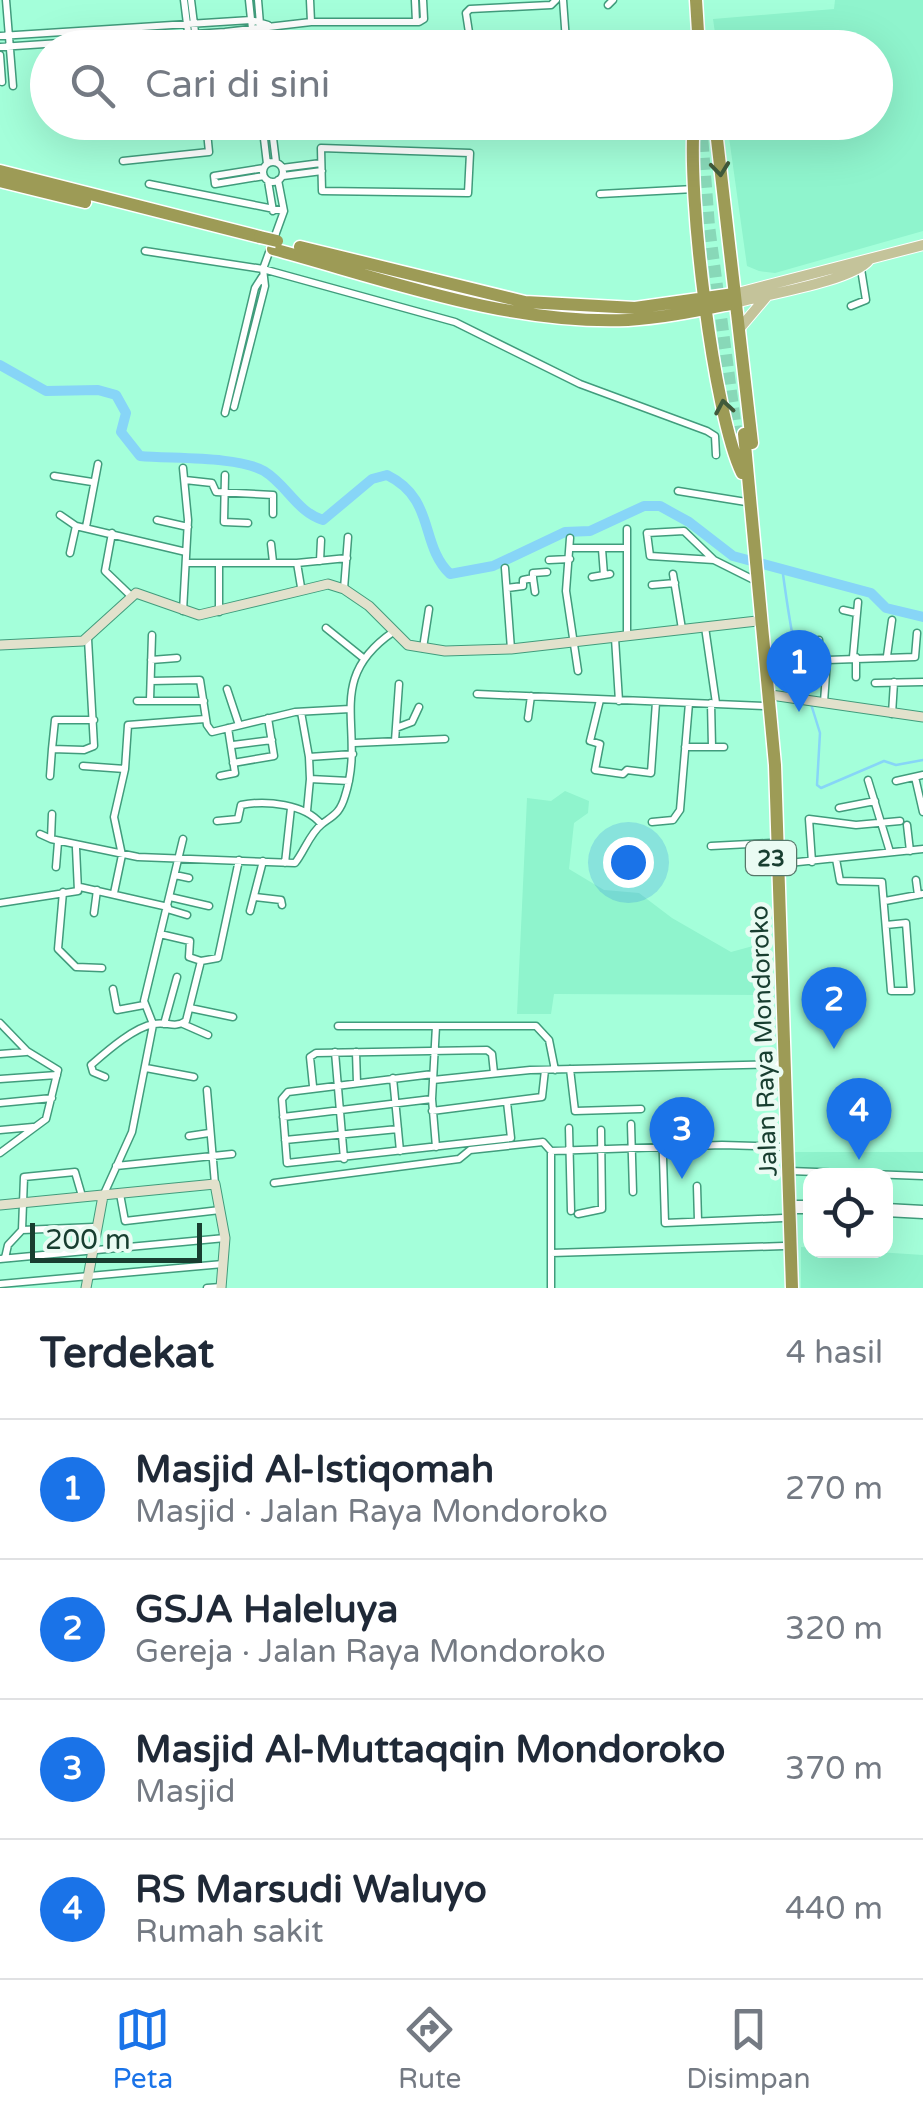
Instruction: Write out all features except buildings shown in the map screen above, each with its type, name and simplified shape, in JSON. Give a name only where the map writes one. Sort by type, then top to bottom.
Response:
[{"type":"highway","points":[[699,0],[701,30]]},
{"type":"highway","name":"Jalan Raya Mondoroko","points":[[694,140],[701,259],[712,338],[727,426],[748,468]]},
{"type":"highway","name":"Jalan Raya Mondoroko","points":[[717,140],[738,331],[768,700],[780,864],[776,882]]},
{"type":"highway","points":[[0,171],[259,241]]},
{"type":"highway","points":[[0,181],[499,297],[610,309],[735,298]]},
{"type":"highway","points":[[275,245],[523,312],[599,320],[683,313],[707,303]]},
{"type":"highway","points":[[499,297],[612,305],[681,297],[698,286],[701,259]]},
{"type":"highway","points":[[683,313],[712,338]]},
{"type":"highway","name":"Jalan Raya Mondoroko","points":[[740,436],[748,468],[746,502],[754,549]]},
{"type":"highway","name":"Jalan Raya Mondoroko","points":[[756,574],[757,621],[768,700],[770,843],[776,882],[785,1147],[790,1172],[784,1288]]},
{"type":"highway","name":"Jalan Raya Mondoroko","points":[[778,919],[780,1064],[792,1288]]},
{"type":"main road","points":[[726,214],[741,280],[749,286],[772,289]]},
{"type":"main road","points":[[735,298],[923,245]]},
{"type":"main road","points":[[738,331],[751,310],[772,289]]},
{"type":"street","points":[[6,0],[13,86]]},
{"type":"street","points":[[249,0],[258,30]]},
{"type":"street","points":[[256,30],[258,0]]},
{"type":"street","points":[[310,0],[312,22]]},
{"type":"street","points":[[415,0],[416,22]]},
{"type":"street","points":[[132,30],[190,24],[416,22],[424,19],[423,0]]},
{"type":"street","points":[[188,2],[191,30]]},
{"type":"street","points":[[469,30],[466,13],[470,8],[558,3],[564,30]]},
{"type":"street","points":[[221,30],[256,24]]},
{"type":"street","points":[[0,36],[30,38]]},
{"type":"street","points":[[0,47],[30,42]]},
{"type":"street","points":[[0,55],[2,82]]},
{"type":"street","points":[[123,160],[209,152],[208,140]]},
{"type":"street","points":[[266,140],[284,211]]},
{"type":"street","points":[[272,140],[276,222]]},
{"type":"street","points":[[321,148],[470,153],[468,193],[322,191],[322,167],[321,148]]},
{"type":"street","points":[[212,199],[215,184],[322,167]]},
{"type":"street","points":[[149,184],[284,211]]},
{"type":"street","points":[[600,194],[695,189]]},
{"type":"street","points":[[225,413],[265,286],[262,273],[276,222],[284,211]]},
{"type":"street","points":[[145,251],[262,273],[455,322],[580,384],[707,430],[716,436],[716,455]]},
{"type":"street","points":[[851,306],[866,301],[865,264]]},
{"type":"street","points":[[234,406],[245,346]]},
{"type":"street","points":[[86,527],[98,464]]},
{"type":"street","points":[[183,468],[188,527],[183,612]]},
{"type":"street","points":[[225,475],[224,522],[248,523]]},
{"type":"street","points":[[54,476],[92,482]]},
{"type":"street","points":[[185,480],[212,483],[216,492],[272,496],[273,514]]},
{"type":"street","points":[[678,491],[746,502]]},
{"type":"street","points":[[60,515],[76,526],[186,552]]},
{"type":"street","points":[[157,520],[188,527]]},
{"type":"street","points":[[70,552],[76,526]]},
{"type":"street","points":[[619,701],[627,529]]},
{"type":"street","points":[[714,560],[681,530],[647,534],[650,556],[714,560],[756,574]]},
{"type":"street","points":[[112,533],[104,571],[127,598]]},
{"type":"street","points":[[344,589],[348,537]]},
{"type":"street","points":[[570,538],[566,590],[578,671]]},
{"type":"street","points":[[320,561],[321,540]]},
{"type":"street","points":[[272,544],[273,562]]},
{"type":"street","points":[[695,557],[696,544]]},
{"type":"street","points":[[570,548],[627,548]]},
{"type":"street","points":[[592,577],[607,574],[602,550]]},
{"type":"street","points":[[186,563],[297,563],[347,558]]},
{"type":"street","points":[[549,560],[570,558]]},
{"type":"street","points":[[219,563],[220,613]]},
{"type":"street","points":[[297,563],[301,588]]},
{"type":"street","points":[[504,568],[511,649]]},
{"type":"street","points":[[535,592],[532,573],[568,574]]},
{"type":"street","points":[[674,574],[682,630]]},
{"type":"street","points":[[507,588],[521,587],[523,579],[532,578]]},
{"type":"street","points":[[652,585],[675,583]]},
{"type":"street","points":[[0,645],[77,643],[88,638],[127,598],[146,595],[183,612],[220,613],[319,584],[344,589],[408,646],[423,650],[511,649],[757,621]]},
{"type":"street","points":[[856,677],[858,602]]},
{"type":"street","points":[[423,650],[429,610]]},
{"type":"street","points":[[843,610],[856,614]]},
{"type":"street","points":[[888,656],[892,620]]},
{"type":"street","points":[[705,627],[714,703],[712,747]]},
{"type":"street","points":[[326,628],[362,658]]},
{"type":"street","points":[[40,834],[76,848],[122,855],[296,862],[321,824],[336,816],[349,781],[354,743],[350,709],[362,658],[393,632]]},
{"type":"street","points":[[819,640],[819,656],[827,660],[917,656],[918,633]]},
{"type":"street","points":[[150,700],[152,636]]},
{"type":"street","points":[[52,749],[91,748],[94,715],[88,638]]},
{"type":"street","points":[[151,660],[176,658]]},
{"type":"street","points":[[820,701],[827,660]]},
{"type":"street","points":[[151,681],[200,680],[210,731],[301,712],[350,709]]},
{"type":"street","points":[[892,714],[894,682]]},
{"type":"street","points":[[876,683],[923,682]]},
{"type":"street","points":[[395,741],[398,684]]},
{"type":"street","points":[[226,689],[239,726]]},
{"type":"street","points":[[477,694],[689,703],[801,698],[923,717]]},
{"type":"street","points":[[528,718],[531,696]]},
{"type":"street","points":[[137,700],[204,701]]},
{"type":"street","points":[[600,700],[590,741],[600,744],[595,770],[651,775],[656,702]]},
{"type":"street","points":[[652,822],[672,820],[678,814],[689,703]]},
{"type":"street","points":[[396,728],[412,722],[418,708]]},
{"type":"street","points":[[301,712],[310,780],[307,812]]},
{"type":"street","points":[[50,776],[55,720],[94,715]]},
{"type":"street","points":[[234,763],[274,756],[268,718]]},
{"type":"street","points":[[114,893],[122,855],[114,817],[130,724],[205,719]]},
{"type":"street","points":[[220,776],[234,774],[228,728]]},
{"type":"street","points":[[354,743],[445,739]]},
{"type":"street","points":[[233,745],[272,740]]},
{"type":"street","points":[[685,747],[724,747]]},
{"type":"street","points":[[308,757],[353,754]]},
{"type":"street","points":[[83,766],[125,770]]},
{"type":"street","points":[[896,781],[919,776],[923,812]]},
{"type":"street","points":[[310,780],[349,781]]},
{"type":"street","points":[[868,780],[890,852]]},
{"type":"street","points":[[839,808],[875,801]]},
{"type":"street","points":[[217,821],[238,819],[240,807],[246,803],[307,812],[321,824]]},
{"type":"street","points":[[285,862],[291,808]]},
{"type":"street","points":[[52,814],[56,868]]},
{"type":"street","points":[[812,862],[809,819],[903,823],[910,851]]},
{"type":"street","points":[[86,1288],[94,1227],[103,1196],[130,1138],[146,1068],[153,1031],[144,1006],[182,839]]},
{"type":"street","points":[[710,846],[770,843]]},
{"type":"street","points":[[76,848],[80,888]]},
{"type":"street","points":[[780,864],[923,849]]},
{"type":"street","points":[[836,858],[840,880],[880,880],[891,991],[912,991],[906,922],[886,925]]},
{"type":"street","points":[[160,934],[190,941],[188,956],[201,962],[220,956],[239,860]]},
{"type":"street","points":[[250,911],[263,861]]},
{"type":"street","points":[[176,875],[189,878]]},
{"type":"street","points":[[884,901],[920,895],[916,880]]},
{"type":"street","points":[[2,903],[80,888],[114,893],[187,915]]},
{"type":"street","points":[[94,913],[97,890]]},
{"type":"street","points":[[64,892],[58,949],[76,967],[102,968]]},
{"type":"street","points":[[170,897],[208,906]]},
{"type":"street","points":[[255,898],[282,900],[282,905]]},
{"type":"street","points":[[183,1024],[201,962]]},
{"type":"street","points":[[164,1024],[177,977]]},
{"type":"street","points":[[113,989],[117,1010],[144,1006]]},
{"type":"street","points":[[190,1008],[233,1017]]},
{"type":"street","points":[[105,1077],[92,1072],[92,1064],[164,1024],[183,1024],[208,1034]]},
{"type":"street","points":[[0,1153],[39,1126],[52,1098],[58,1070],[27,1052],[1,1026]]},
{"type":"street","points":[[338,1026],[540,1026],[553,1050],[556,1070]]},
{"type":"street","points":[[436,1026],[432,1099],[436,1146]]},
{"type":"street","points":[[313,1086],[310,1057],[335,1052],[489,1050],[494,1074]]},
{"type":"street","points":[[0,1054],[27,1052]]},
{"type":"street","points":[[335,1052],[344,1160]]},
{"type":"street","points":[[356,1052],[357,1083]]},
{"type":"street","points":[[551,1288],[551,1151],[543,1142],[436,1146],[289,1164],[282,1117],[285,1094],[313,1086],[393,1078],[780,1064]]},
{"type":"street","points":[[146,1068],[194,1077]]},
{"type":"street","points":[[570,1069],[575,1111],[642,1109]]},
{"type":"street","points":[[432,1110],[544,1096],[544,1070]]},
{"type":"street","points":[[0,1079],[57,1075]]},
{"type":"street","points":[[393,1078],[400,1152]]},
{"type":"street","points":[[207,1090],[208,1132],[225,1238],[221,1287],[207,1288]]},
{"type":"street","points":[[0,1103],[52,1098]]},
{"type":"street","points":[[282,1117],[432,1099]]},
{"type":"street","points":[[507,1102],[511,1142]]},
{"type":"street","points":[[631,1124],[633,1192]]},
{"type":"street","points":[[662,1125],[666,1223],[803,1208]]},
{"type":"street","points":[[0,1130],[39,1126]]},
{"type":"street","points":[[285,1140],[398,1128]]},
{"type":"street","points":[[569,1128],[574,1213],[602,1209],[601,1130]]},
{"type":"street","points":[[189,1136],[208,1132]]},
{"type":"street","points":[[274,1183],[459,1159],[470,1150],[511,1142]]},
{"type":"street","points":[[551,1151],[662,1146],[785,1147]]},
{"type":"street","points":[[116,1166],[232,1154]]},
{"type":"street","points":[[22,1230],[22,1180],[30,1174],[75,1172],[82,1196]]},
{"type":"street","points":[[790,1172],[923,1176]]},
{"type":"street","points":[[2,1204],[215,1184]]},
{"type":"street","points":[[697,1186],[698,1220]]},
{"type":"street","points":[[120,1194],[125,1221],[220,1210]]},
{"type":"street","points":[[893,1210],[923,1212]]},
{"type":"street","points":[[94,1227],[22,1230],[8,1245],[3,1258],[225,1238]]},
{"type":"street","points":[[550,1254],[784,1246]]},
{"type":"street","points":[[0,1284],[224,1264]]},
{"type":"shaded area","points":[[835,0],[923,0],[923,231],[775,273],[759,271],[747,266],[729,140],[893,140],[893,30],[715,30],[713,19],[834,9]]},
{"type":"shaded area","points":[[565,791],[589,801],[588,813],[574,823],[569,869],[604,890],[639,893],[672,918],[731,952],[768,942],[770,995],[554,994],[551,1014],[517,1014],[527,798],[551,801]]},
{"type":"shaded area","points":[[794,1152],[923,1152],[923,1173],[893,1172],[893,1168],[795,1169]]},
{"type":"shaded area","points":[[801,1247],[803,1258],[923,1255],[923,1288],[801,1288]]},
{"type":"waterway","points":[[0,365],[46,391],[98,390],[116,395],[126,413],[121,432],[140,456],[222,460],[253,466],[272,477],[306,511],[323,520],[372,479],[387,475],[413,496],[440,562],[450,574],[493,566],[565,532],[590,531],[644,506],[660,506],[689,522],[733,556],[871,593],[886,608],[923,617]]},
{"type":"waterway","points":[[782,567],[795,649],[808,697]]},
{"type":"waterway","points":[[811,704],[820,733],[817,785],[821,788],[884,761],[896,765],[923,760]]},
{"type":"tunnel","points":[[702,140],[709,226],[737,437]]},
{"type":"place","name":"Masjid Al-Istiqomah","points":[[799,712]]},
{"type":"place","name":"GSJA Haleluya","points":[[834,1049]]},
{"type":"place","name":"RS Marsudi Waluyo","points":[[859,1160]]},
{"type":"place","name":"Masjid Al-Muttaqqin Mondoroko","points":[[682,1179]]}]
